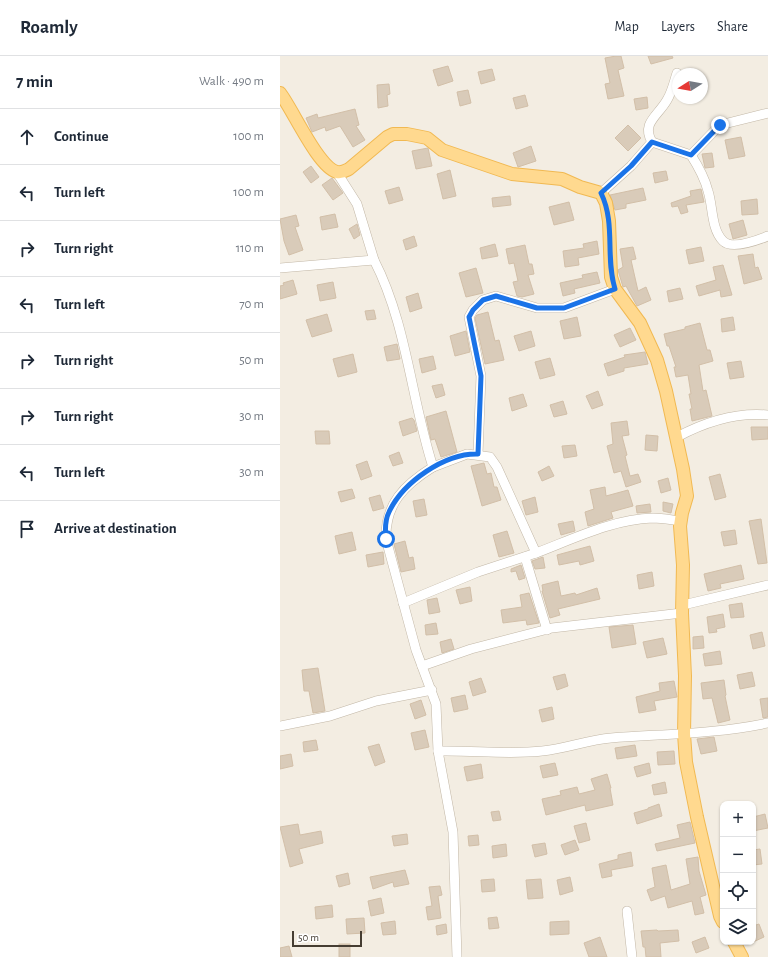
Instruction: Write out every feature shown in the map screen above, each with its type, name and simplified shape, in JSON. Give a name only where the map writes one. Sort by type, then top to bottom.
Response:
[{"type":"main road","points":[[280,93],[318,154],[336,171],[342,172],[349,169],[387,137],[393,134],[407,134],[427,138],[442,150],[512,174],[562,179],[580,187],[601,193],[606,203],[609,221],[611,277],[615,289],[640,323],[657,360],[677,437],[687,496],[681,522],[684,565],[684,734],[686,762],[696,817],[720,916]]},
{"type":"main road","points":[[736,945],[742,957]]},
{"type":"street","points":[[672,87],[668,99],[649,124],[647,134],[652,142],[691,155],[708,189],[715,226],[724,242],[730,245],[740,244],[768,236]]},
{"type":"street","points":[[691,155],[720,125],[768,113]]},
{"type":"street","points":[[601,193],[631,166],[652,142]]},
{"type":"street","points":[[336,171],[357,204],[374,260],[393,305],[422,434],[433,467]]},
{"type":"street","points":[[280,268],[374,260]]},
{"type":"street","points":[[478,454],[481,376],[469,317],[473,310],[483,300],[496,296],[537,308],[564,308],[615,289]]},
{"type":"street","points":[[677,437],[699,425],[740,416],[768,415]]},
{"type":"street","points":[[457,957],[453,832],[438,751],[436,704],[422,666],[386,539],[385,526],[388,512],[399,495],[421,475],[433,467],[467,454],[478,454],[490,457],[497,467],[536,553]]},
{"type":"street","points":[[403,603],[478,572],[525,557],[598,530],[630,521],[654,518],[681,522]]},
{"type":"street","points":[[525,557],[546,630]]},
{"type":"street","points":[[422,666],[471,650],[546,630],[683,609],[768,585]]},
{"type":"street","points":[[280,726],[330,716],[376,701],[432,690]]},
{"type":"street","points":[[438,751],[543,751],[580,742],[609,738],[684,734],[747,727],[768,723]]},
{"type":"street","points":[[627,911],[632,957]]},
{"type":"building","points":[[621,56],[624,68],[618,70],[624,96],[608,99],[605,84],[610,83],[605,58]]},
{"type":"building","points":[[648,56],[672,56],[673,58],[651,64]]},
{"type":"building","points":[[448,66],[453,81],[438,86],[433,70]]},
{"type":"building","points":[[492,69],[495,80],[481,84],[478,72]]},
{"type":"building","points":[[389,84],[390,94],[387,95],[388,106],[378,108],[377,85]]},
{"type":"building","points":[[468,90],[471,103],[460,106],[457,92]]},
{"type":"building","points":[[525,95],[528,106],[516,109],[513,98]]},
{"type":"building","points":[[647,97],[648,108],[636,110],[634,99]]},
{"type":"building","points":[[355,109],[359,125],[356,126],[365,140],[353,147],[340,126],[326,131],[325,127],[312,132],[306,118],[317,114],[318,118]]},
{"type":"building","points":[[628,125],[641,138],[628,151],[615,138]]},
{"type":"building","points":[[741,137],[745,156],[729,159],[725,140]]},
{"type":"building","points":[[531,146],[536,161],[518,167],[513,153]]},
{"type":"building","points":[[428,148],[432,166],[416,169],[412,151]]},
{"type":"building","points":[[712,153],[714,167],[705,168],[702,154]]},
{"type":"building","points":[[311,166],[319,177],[311,183],[303,172]]},
{"type":"building","points":[[450,170],[456,196],[443,199],[437,174]]},
{"type":"building","points":[[666,171],[668,180],[655,183],[653,173]]},
{"type":"building","points":[[332,178],[343,193],[333,200],[322,185]]},
{"type":"building","points":[[399,187],[403,200],[389,204],[385,191]]},
{"type":"building","points":[[643,188],[646,200],[626,204],[626,208],[615,210],[610,195]]},
{"type":"building","points":[[701,189],[704,202],[686,205],[688,212],[681,214],[678,206],[672,207],[671,203],[691,196],[690,191]]},
{"type":"building","points":[[510,196],[511,205],[493,207],[492,198]]},
{"type":"building","points":[[757,199],[758,214],[742,215],[741,201]]},
{"type":"building","points":[[569,202],[574,220],[554,225],[549,207]]},
{"type":"building","points":[[335,214],[338,227],[322,230],[320,217]]},
{"type":"building","points":[[296,215],[299,226],[295,227],[303,250],[289,255],[284,241],[280,219]]},
{"type":"building","points":[[743,220],[747,235],[733,239],[729,224]]},
{"type":"building","points":[[357,224],[360,235],[354,239],[349,229]]},
{"type":"building","points":[[414,236],[417,246],[406,250],[403,240]]},
{"type":"building","points":[[597,241],[599,254],[578,258],[579,265],[565,267],[563,251],[584,248],[583,244]]},
{"type":"building","points":[[495,244],[498,256],[482,259],[480,248]]},
{"type":"building","points":[[525,245],[529,264],[532,264],[534,274],[528,275],[534,294],[522,297],[517,296],[513,282],[518,281],[514,263],[509,264],[506,249]]},
{"type":"building","points":[[633,247],[636,259],[631,260],[638,291],[646,287],[651,300],[637,306],[626,286],[623,287],[618,270],[623,267],[620,249]]},
{"type":"building","points":[[701,247],[704,261],[689,264],[686,250]]},
{"type":"building","points":[[753,254],[755,268],[758,267],[762,279],[744,284],[738,256]]},
{"type":"building","points":[[723,265],[732,295],[721,297],[720,290],[699,296],[696,286],[716,280],[713,267]]},
{"type":"building","points":[[476,268],[483,293],[466,297],[459,273]]},
{"type":"building","points":[[597,272],[600,283],[574,289],[575,293],[563,296],[560,283],[583,278],[582,275]]},
{"type":"building","points":[[293,280],[297,294],[280,299],[280,286],[284,285],[283,283]]},
{"type":"building","points":[[333,282],[336,298],[320,301],[317,285]]},
{"type":"building","points":[[680,288],[683,299],[669,302],[667,291]]},
{"type":"building","points":[[418,293],[422,308],[410,312],[406,297]]},
{"type":"building","points":[[374,310],[376,319],[367,320],[365,311]]},
{"type":"building","points":[[488,312],[495,341],[499,340],[504,360],[485,364],[475,318],[477,315]]},
{"type":"building","points":[[327,314],[332,331],[312,337],[306,320]]},
{"type":"building","points":[[577,317],[581,336],[564,339],[560,321]]},
{"type":"building","points":[[733,317],[735,330],[722,332],[721,319]]},
{"type":"building","points":[[700,323],[707,350],[710,350],[713,361],[699,365],[703,391],[706,390],[712,416],[692,421],[690,409],[692,409],[689,394],[691,394],[688,375],[676,377],[674,367],[676,367],[669,346],[667,346],[664,334],[685,329],[685,327]]},
{"type":"building","points":[[630,328],[636,340],[620,347],[614,335]]},
{"type":"building","points":[[466,331],[470,352],[455,356],[450,336]]},
{"type":"building","points":[[531,331],[535,346],[519,351],[514,336]]},
{"type":"building","points":[[397,344],[400,359],[387,361],[384,347]]},
{"type":"building","points":[[645,352],[648,364],[624,368],[624,371],[608,376],[604,364],[625,357],[624,355]]},
{"type":"building","points":[[353,354],[357,372],[338,377],[333,359]]},
{"type":"building","points":[[433,356],[436,369],[422,373],[419,359]]},
{"type":"building","points":[[550,358],[555,375],[540,379],[535,362]]},
{"type":"building","points":[[741,361],[744,377],[730,379],[727,363]]},
{"type":"building","points":[[442,384],[445,395],[436,398],[432,386]]},
{"type":"building","points":[[598,391],[603,405],[592,409],[586,396]]},
{"type":"building","points":[[523,394],[527,406],[512,411],[509,398]]},
{"type":"building","points":[[563,401],[567,414],[554,417],[550,405]]},
{"type":"building","points":[[446,411],[457,452],[441,457],[435,439],[431,440],[426,417]]},
{"type":"building","points":[[412,418],[417,431],[403,436],[399,422]]},
{"type":"building","points":[[627,421],[629,435],[622,436],[627,455],[625,456],[630,476],[638,474],[641,482],[626,487],[621,471],[614,473],[607,446],[613,444],[611,423]]},
{"type":"building","points":[[751,427],[768,427],[768,439],[752,440]]},
{"type":"building","points":[[315,431],[329,431],[330,444],[316,444]]},
{"type":"building","points":[[646,435],[658,436],[657,451],[645,450]]},
{"type":"building","points":[[575,445],[577,456],[564,458],[562,446]]},
{"type":"building","points":[[399,452],[403,463],[393,466],[389,456]]},
{"type":"building","points":[[367,461],[372,476],[361,480],[356,465]]},
{"type":"building","points":[[484,463],[487,474],[491,473],[494,487],[497,487],[501,500],[482,506],[471,466]]},
{"type":"building","points":[[549,466],[554,476],[542,481],[538,472]]},
{"type":"building","points":[[720,474],[726,497],[715,500],[709,477]]},
{"type":"building","points":[[668,478],[671,490],[661,493],[658,481]]},
{"type":"building","points":[[605,487],[606,496],[628,490],[633,506],[611,512],[613,518],[588,526],[585,512],[594,509],[590,490]]},
{"type":"building","points":[[352,489],[355,498],[341,502],[338,492]]},
{"type":"building","points":[[380,495],[384,508],[373,511],[369,498]]},
{"type":"building","points":[[535,497],[538,512],[526,515],[522,501]]},
{"type":"building","points":[[424,499],[427,515],[416,517],[413,501]]},
{"type":"building","points":[[663,502],[673,504],[671,513],[663,511]]},
{"type":"building","points":[[650,504],[651,512],[637,513],[636,506]]},
{"type":"building","points":[[761,519],[767,563],[758,564],[749,521]]},
{"type":"building","points":[[573,521],[575,531],[561,535],[558,524]]},
{"type":"building","points":[[735,530],[737,544],[724,546],[721,532]]},
{"type":"building","points":[[507,531],[514,553],[499,557],[493,535]]},
{"type":"building","points":[[352,532],[356,550],[339,554],[335,536]]},
{"type":"building","points":[[405,541],[409,558],[413,557],[415,569],[401,572],[394,544]]},
{"type":"building","points":[[590,546],[594,561],[580,565],[579,561],[559,565],[557,555]]},
{"type":"building","points":[[383,552],[384,564],[368,567],[366,555]]},
{"type":"building","points":[[543,557],[545,568],[535,569],[532,561]]},
{"type":"building","points":[[521,565],[525,578],[519,580],[516,571],[511,572],[511,569]]},
{"type":"building","points":[[741,565],[744,579],[720,584],[721,588],[708,591],[704,574]]},
{"type":"building","points":[[652,572],[654,586],[639,589],[637,575]]},
{"type":"building","points":[[558,581],[561,596],[575,593],[576,595],[597,588],[600,599],[558,609],[560,615],[550,618],[542,591],[542,585]]},
{"type":"building","points":[[470,587],[472,601],[460,604],[456,590]]},
{"type":"building","points":[[529,593],[539,623],[527,625],[526,620],[503,623],[501,610],[522,607],[520,595]]},
{"type":"building","points":[[437,598],[440,612],[429,614],[427,600]]},
{"type":"building","points":[[742,603],[744,617],[731,618],[729,605]]},
{"type":"building","points":[[723,614],[725,627],[716,629],[717,632],[709,633],[707,617]]},
{"type":"building","points":[[436,623],[438,634],[426,635],[425,625]]},
{"type":"building","points":[[633,625],[636,644],[612,648],[609,627]]},
{"type":"building","points":[[762,632],[765,646],[753,649],[750,635]]},
{"type":"building","points":[[703,636],[704,648],[693,649],[693,637]]},
{"type":"building","points":[[663,638],[667,654],[647,658],[643,642]]},
{"type":"building","points":[[451,639],[454,649],[442,653],[440,642]]},
{"type":"building","points":[[720,651],[722,664],[705,666],[703,654]]},
{"type":"building","points":[[318,668],[325,711],[313,713],[309,691],[304,691],[302,670]]},
{"type":"building","points":[[752,672],[755,686],[740,689],[737,675]]},
{"type":"building","points":[[565,674],[568,686],[557,690],[553,677]]},
{"type":"building","points":[[481,678],[486,692],[473,696],[469,682]]},
{"type":"building","points":[[724,680],[725,696],[730,720],[718,723],[712,698],[703,699],[701,683]]},
{"type":"building","points":[[674,681],[677,697],[654,701],[656,710],[639,713],[636,697],[660,691],[659,683]]},
{"type":"building","points":[[465,695],[468,709],[454,712],[451,698]]},
{"type":"building","points":[[768,698],[768,717],[763,718],[760,699]]},
{"type":"building","points":[[421,700],[426,715],[415,719],[410,704]]},
{"type":"building","points":[[552,707],[554,719],[542,722],[539,710]]},
{"type":"building","points":[[425,730],[429,747],[415,750],[411,733]]},
{"type":"building","points":[[714,737],[717,751],[701,754],[697,739]]},
{"type":"building","points":[[316,740],[318,750],[304,752],[303,742]]},
{"type":"building","points":[[379,744],[385,762],[375,766],[368,747]]},
{"type":"building","points":[[635,745],[637,756],[617,759],[615,748]]},
{"type":"building","points":[[674,751],[675,764],[658,765],[657,752]]},
{"type":"building","points":[[291,754],[293,766],[280,769],[280,756]]},
{"type":"building","points":[[555,763],[558,775],[543,778],[540,766]]},
{"type":"building","points":[[649,763],[651,773],[637,777],[634,767]]},
{"type":"building","points":[[481,764],[483,778],[467,781],[464,767]]},
{"type":"building","points":[[607,774],[611,788],[613,805],[586,811],[585,805],[546,815],[542,799],[561,795],[560,791],[577,787],[579,794],[595,790],[591,779]]},
{"type":"building","points":[[665,782],[667,793],[654,795],[652,785]]},
{"type":"building","points":[[659,804],[662,816],[637,824],[634,813]]},
{"type":"building","points":[[499,811],[501,820],[493,821],[491,812]]},
{"type":"building","points":[[765,814],[768,828],[756,830],[756,816]]},
{"type":"building","points":[[690,822],[695,843],[657,851],[655,844],[680,838],[677,825]]},
{"type":"building","points":[[586,823],[590,840],[579,843],[574,826]]},
{"type":"building","points":[[298,824],[300,835],[321,831],[323,843],[299,849],[303,863],[290,867],[280,827]]},
{"type":"building","points":[[407,834],[408,844],[394,846],[392,836]]},
{"type":"building","points":[[478,835],[479,845],[469,846],[468,836]]},
{"type":"building","points":[[575,840],[579,850],[565,855],[561,845]]},
{"type":"building","points":[[545,843],[547,854],[535,857],[532,845]]},
{"type":"building","points":[[506,844],[507,856],[493,858],[492,846]]},
{"type":"building","points":[[760,849],[762,864],[756,865],[756,850]]},
{"type":"building","points":[[631,852],[633,866],[611,870],[612,876],[602,878],[599,864],[618,859],[618,855]]},
{"type":"building","points":[[698,857],[699,871],[706,895],[700,897],[704,913],[695,915],[692,901],[668,908],[665,896],[651,901],[647,890],[655,887],[652,868],[666,865],[671,890],[690,884],[686,859]]},
{"type":"building","points":[[405,870],[409,884],[394,887],[393,882],[373,889],[370,877]]},
{"type":"building","points":[[348,873],[350,884],[339,887],[336,876]]},
{"type":"building","points":[[570,877],[573,891],[560,895],[557,880]]},
{"type":"building","points":[[494,879],[495,891],[482,892],[481,880]]},
{"type":"building","points":[[541,879],[543,898],[528,899],[526,880]]},
{"type":"building","points":[[440,886],[442,895],[438,896],[441,918],[428,920],[426,907],[432,906],[429,887]]},
{"type":"building","points":[[381,898],[384,913],[371,916],[368,901]]},
{"type":"building","points":[[332,905],[333,917],[316,919],[315,907]]},
{"type":"building","points":[[497,917],[499,928],[489,929],[488,918]]},
{"type":"building","points":[[364,918],[365,933],[347,934],[346,919]]},
{"type":"building","points":[[395,921],[396,934],[383,935],[381,923]]},
{"type":"building","points":[[569,921],[569,934],[550,935],[550,922]]},
{"type":"building","points":[[446,924],[447,933],[437,935],[436,926]]},
{"type":"building","points":[[759,924],[764,937],[756,941],[756,925]]},
{"type":"building","points":[[678,930],[679,941],[660,943],[661,957],[646,957],[641,931]]},
{"type":"building","points":[[600,937],[607,957],[589,957],[584,943]]},
{"type":"building","points":[[705,937],[709,948],[696,953],[692,942]]},
{"type":"building","points":[[339,944],[350,944],[350,957],[339,957]]},
{"type":"building","points":[[289,946],[292,957],[280,957],[280,948]]},
{"type":"route","points":[[386,539],[385,526],[388,512],[399,495],[421,475],[433,467],[453,458],[467,454],[478,454],[481,376],[469,317],[473,310],[483,300],[496,296],[537,308],[564,308],[615,289],[611,277],[611,240],[609,221],[606,203],[601,193],[631,166],[652,142],[691,155],[720,125]]}]
